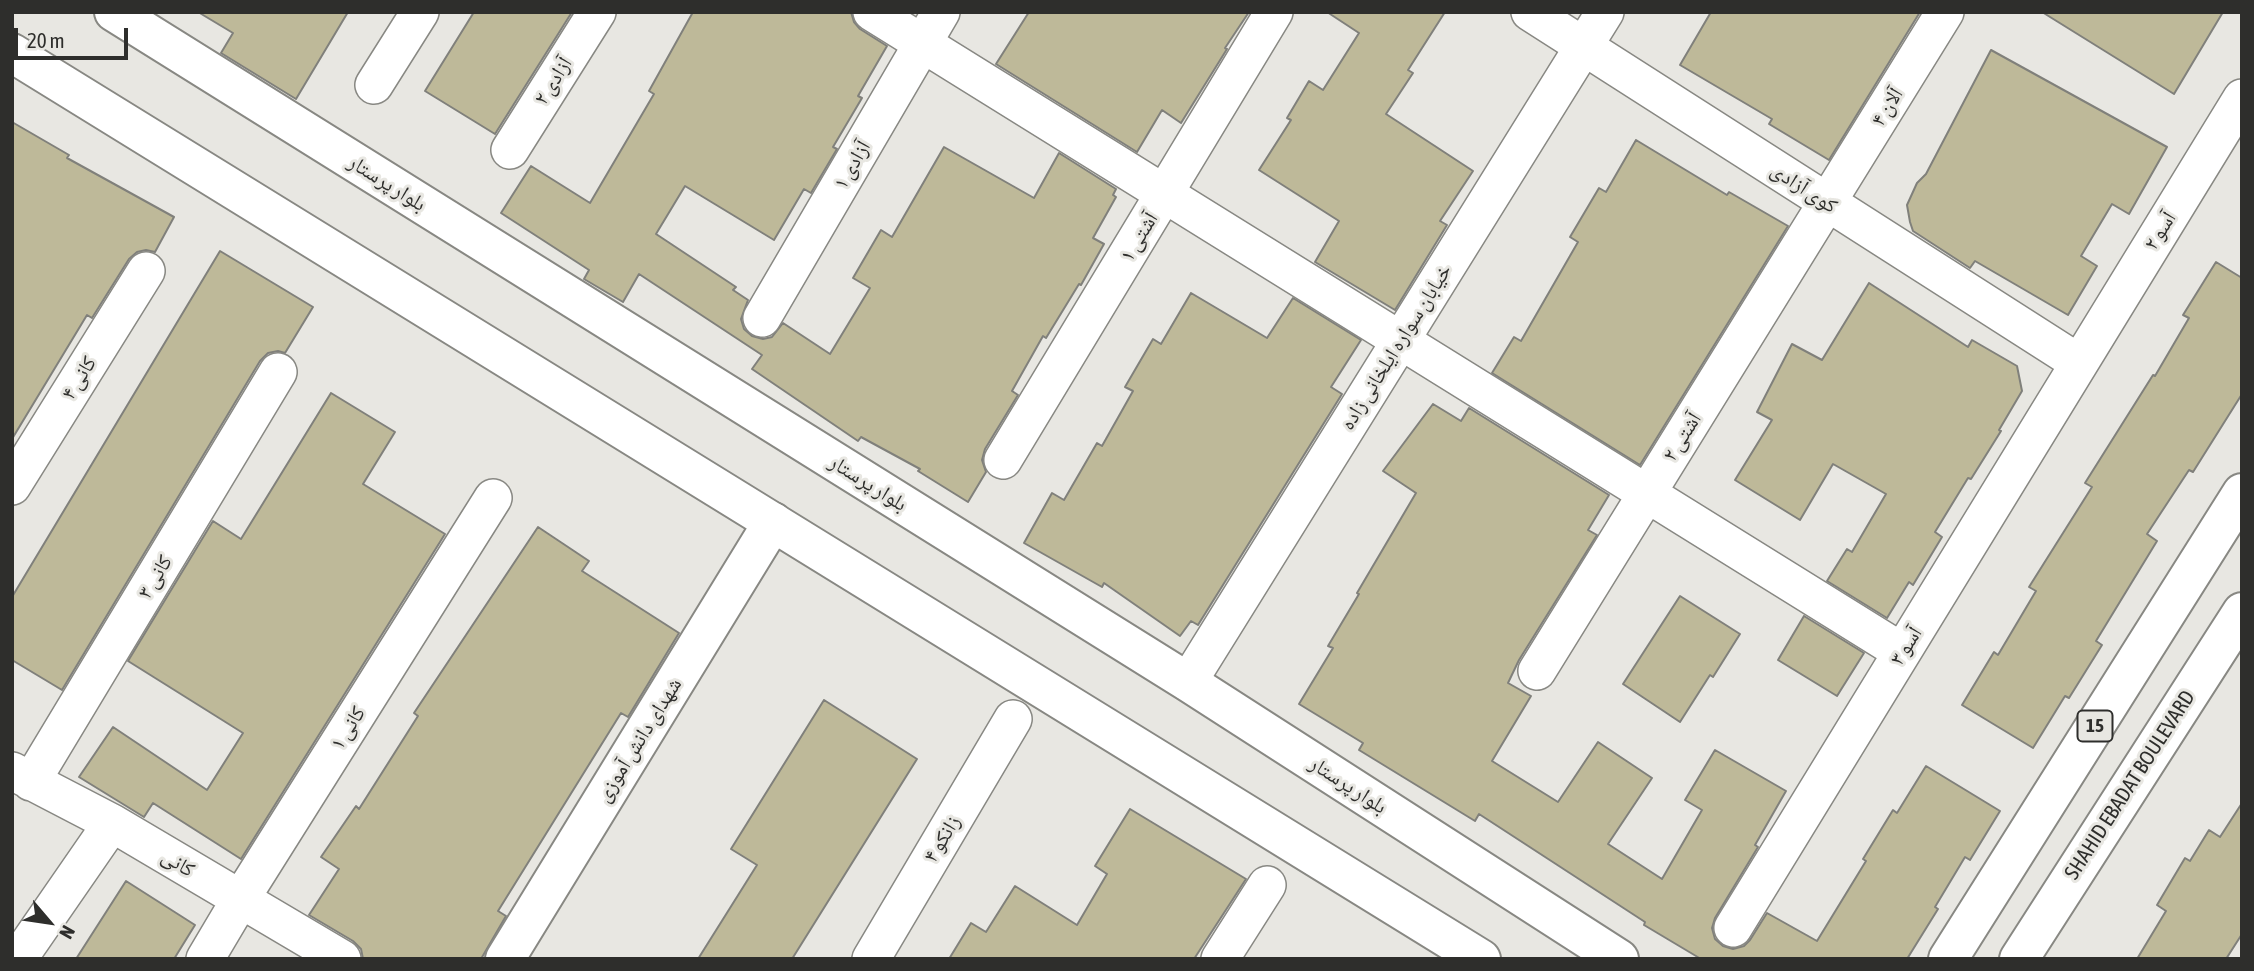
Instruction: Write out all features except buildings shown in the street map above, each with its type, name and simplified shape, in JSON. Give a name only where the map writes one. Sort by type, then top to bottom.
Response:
[{"type":"main road","name":"بلوار پرستار","points":[[114,12],[1188,682],[1619,959]]},
{"type":"main road","points":[[12,53],[1481,959]]},
{"type":"main road","name":"15","points":[[1948,959],[2242,493]]},
{"type":"main road","name":"شهدای دانش آموزی","points":[[505,959],[773,522]]},
{"type":"main road","name":"SHAHID EBADAT BOULEVARD","points":[[2019,959],[2242,612]]},
{"type":"street","points":[[374,85],[420,12]]},
{"type":"street","name":"آزادی ۲","points":[[510,150],[597,12]]},
{"type":"street","points":[[872,12],[1902,652]]},
{"type":"street","name":"آزادی ۱","points":[[762,318],[941,12]]},
{"type":"street","name":"آشتی ۱","points":[[1003,460],[1274,12]]},
{"type":"street","name":"کوی آزادی","points":[[1530,12],[2079,363]]},
{"type":"street","name":"خیابان سواره ایلخانی زاده","points":[[1188,682],[1605,12]]},
{"type":"street","name":"آلان ۴","points":[[1828,203],[1945,12]]},
{"type":"street","name":"آسو ۲","points":[[2079,363],[2242,98]]},
{"type":"street","name":"آشتی ۲","points":[[1537,671],[1828,203]]},
{"type":"street","name":"کانی ۴","points":[[12,486],[146,271]]},
{"type":"street","name":"آسو ۳","points":[[1733,928],[2079,363]]},
{"type":"street","name":"کانی ۳","points":[[22,776],[278,372]]},
{"type":"street","name":"کانی ۱","points":[[205,959],[493,498]]},
{"type":"street","name":"زانکو ۴","points":[[871,959],[1013,719]]},
{"type":"street","name":"کانی","points":[[22,776],[112,823],[342,959]]},
{"type":"street","points":[[18,959],[112,823]]},
{"type":"street","points":[[1220,959],[1267,886]]}]
